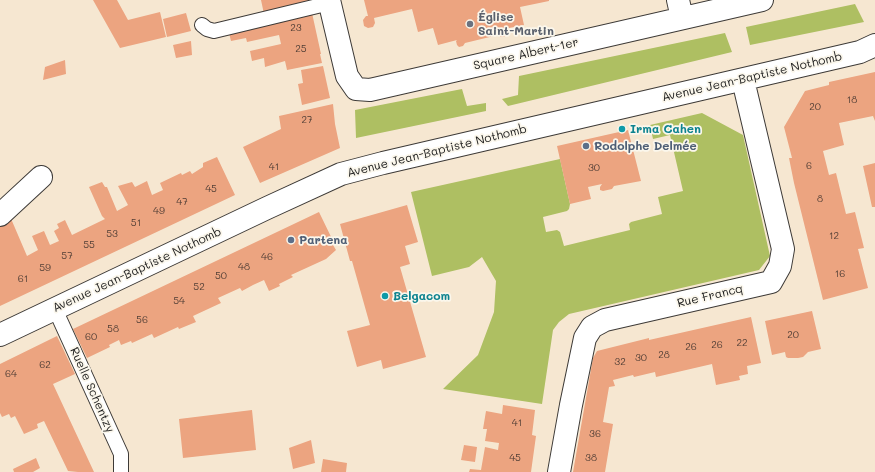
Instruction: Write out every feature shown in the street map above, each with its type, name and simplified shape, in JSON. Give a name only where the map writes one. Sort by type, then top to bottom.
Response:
[{"type":"street","name":"Square Albert-1er","points":[[330,2],[347,76],[356,89],[370,90],[680,9],[762,0]]},
{"type":"street","name":"Avenue Jean-Baptiste Nothomb","points":[[0,335],[341,174],[860,52],[875,45]]},
{"type":"street","name":"Rue Francq","points":[[559,472],[585,338],[592,327],[605,320],[771,282],[780,266],[783,249],[743,80]]},
{"type":"street","points":[[0,215],[41,177]]},
{"type":"lane","points":[[202,25],[207,29],[214,31],[330,2]]},
{"type":"lane","name":"Ruelle Schentzy","points":[[55,309],[121,454],[121,472]]},
{"type":"green space","points":[[855,4],[864,22],[750,45],[746,27]]},
{"type":"green space","points":[[725,33],[732,52],[508,106],[502,99],[518,95],[519,76]]},
{"type":"green space","points":[[462,89],[467,106],[486,103],[486,111],[356,138],[355,110]]},
{"type":"green space","points":[[702,113],[743,135],[770,256],[759,270],[569,314],[559,322],[553,330],[542,404],[443,389],[478,355],[494,312],[496,281],[482,257],[469,267],[432,276],[411,192],[560,159],[570,204],[567,211],[543,217],[546,232],[557,230],[560,232],[564,246],[630,230],[629,224],[631,222],[662,214],[658,197],[683,191],[670,135],[653,139],[650,125]]},
{"type":"building","points":[[93,0],[117,0],[128,20],[160,12],[166,37],[120,48]]},
{"type":"building","points":[[261,0],[308,0],[309,4],[264,14]]},
{"type":"building","name":"Église Saint-Martin","points":[[364,0],[549,1],[520,7],[524,25],[504,29],[506,34],[504,37],[498,35],[465,43],[463,46],[459,47],[457,45],[457,40],[438,45],[433,28],[418,32],[412,9],[374,18],[375,23],[373,27],[368,28],[364,26],[363,20],[366,16],[368,16]]},
{"type":"building","points":[[186,13],[191,31],[167,37],[163,19]]},
{"type":"building","points":[[312,13],[322,63],[287,70],[285,61],[265,67],[264,58],[252,61],[250,51],[281,44],[279,35],[247,42],[246,38],[231,41],[229,33]]},
{"type":"building","points":[[191,41],[192,55],[176,58],[173,45]]},
{"type":"building","points":[[65,60],[66,74],[43,80],[45,67]]},
{"type":"building","points":[[323,66],[330,98],[302,105],[298,84],[303,83],[301,70]]},
{"type":"building","points":[[875,72],[875,121],[873,116],[839,123],[844,145],[823,151],[829,175],[836,173],[846,214],[855,212],[864,248],[858,249],[868,288],[823,300],[794,183],[789,158],[792,158],[784,127],[805,91],[829,85],[829,82]]},
{"type":"building","points":[[333,104],[340,148],[260,183],[243,147],[281,129],[279,116]]},
{"type":"building","points":[[628,130],[641,181],[614,186],[612,189],[603,191],[600,190],[602,184],[588,187],[591,199],[570,204],[557,146]]},
{"type":"building","points":[[217,157],[235,195],[0,306],[0,221],[9,214],[27,256],[38,250],[32,236],[44,231],[50,245],[59,241],[54,231],[59,228],[57,224],[65,220],[72,235],[105,219],[102,216],[89,187],[102,182],[105,187],[107,187],[117,211],[128,205],[118,186],[132,182],[135,187],[147,181],[152,195],[163,190],[160,183],[181,173],[182,175],[190,171],[192,174],[203,167],[203,163]]},
{"type":"building","points":[[875,163],[875,207],[872,207],[863,166]]},
{"type":"building","name":"Belgacom","points":[[407,205],[418,242],[405,246],[410,264],[400,267],[426,357],[383,369],[381,360],[357,367],[347,331],[370,325],[340,224]]},
{"type":"building","points":[[319,212],[336,250],[326,259],[291,275],[293,277],[279,284],[280,286],[269,291],[264,280],[242,291],[240,288],[218,298],[221,303],[193,316],[196,322],[179,329],[178,327],[154,338],[152,334],[132,343],[131,341],[121,345],[119,340],[109,345],[110,347],[87,358],[73,329]]},
{"type":"building","points":[[812,311],[821,349],[808,352],[803,357],[798,358],[788,358],[786,357],[785,352],[772,355],[765,321]]},
{"type":"building","points":[[751,317],[761,363],[747,366],[748,374],[739,376],[740,380],[716,385],[712,364],[656,377],[655,372],[613,380],[615,386],[609,387],[603,422],[613,424],[605,472],[573,472],[593,358],[597,351],[649,338],[649,340]]},
{"type":"building","points":[[57,336],[75,374],[53,384],[94,472],[68,471],[44,421],[37,424],[38,428],[24,434],[15,416],[11,418],[9,414],[2,417],[0,413],[0,364]]},
{"type":"building","points":[[503,405],[535,410],[532,435],[536,436],[531,472],[469,472],[470,469],[481,470],[485,447],[498,450],[499,443],[485,441],[487,429],[483,429],[486,411],[502,414]]},
{"type":"building","points":[[252,410],[256,450],[183,458],[179,419]]},
{"type":"building","points":[[311,440],[315,463],[293,469],[289,448]]},
{"type":"building","points":[[464,445],[477,447],[475,462],[461,460]]},
{"type":"building","points":[[36,458],[40,468],[33,472],[14,472],[13,469]]},
{"type":"building","points":[[323,459],[347,463],[346,472],[321,472]]},
{"type":"place","name":"Église Saint-Martin","points":[[470,24]]},
{"type":"place","name":"Irma Cahen","points":[[622,129]]},
{"type":"place","name":"Rodolphe Delmée","points":[[586,146]]},
{"type":"place","name":"Partena","points":[[291,240]]},
{"type":"place","name":"Belgacom","points":[[385,296]]}]
